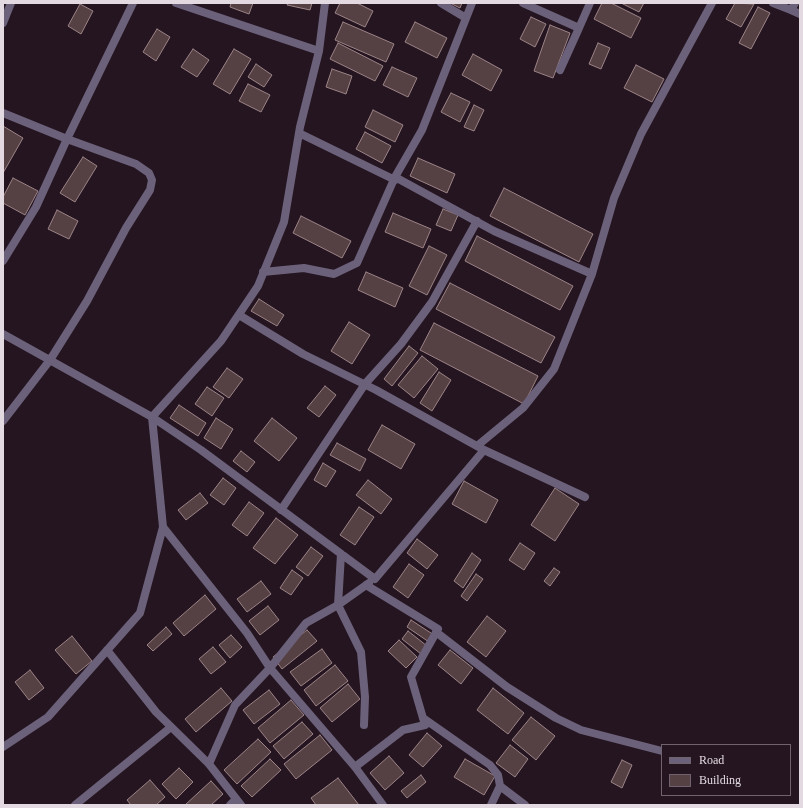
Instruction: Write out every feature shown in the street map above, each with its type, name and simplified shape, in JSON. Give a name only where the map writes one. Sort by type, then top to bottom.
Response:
[{"type":"street","points":[[3,23],[11,3]]},
{"type":"street","points":[[3,261],[36,207],[132,3]]},
{"type":"street","points":[[176,3],[319,51]]},
{"type":"street","points":[[3,747],[48,717],[140,614],[163,527],[152,417],[221,341],[258,286],[284,222],[299,132],[319,51],[325,3]]},
{"type":"street","points":[[441,3],[466,18]]},
{"type":"street","points":[[263,272],[304,268],[334,274],[357,263],[395,179],[422,130],[472,3]]},
{"type":"street","points":[[524,3],[579,28]]},
{"type":"street","points":[[560,70],[590,3]]},
{"type":"street","points":[[209,764],[235,705],[270,668],[306,623],[338,605],[375,579],[480,448],[524,408],[554,369],[592,274],[614,198],[641,134],[712,3]]},
{"type":"street","points":[[772,3],[793,6],[800,14]]},
{"type":"street","points":[[3,113],[67,139],[136,164],[149,173],[152,180],[150,190],[126,228],[87,301],[50,360],[3,421]]},
{"type":"street","points":[[299,132],[395,179],[494,231],[592,274]]},
{"type":"street","points":[[281,510],[365,384],[401,344],[432,302],[476,221]]},
{"type":"street","points":[[239,314],[303,354],[365,384],[480,448],[585,497]]},
{"type":"street","points":[[3,334],[152,417],[201,450],[375,579]]},
{"type":"street","points":[[163,527],[247,633],[270,668],[356,767],[380,804]]},
{"type":"street","points":[[341,554],[338,605],[361,652],[364,725]]},
{"type":"street","points":[[356,767],[403,730],[424,725],[411,677],[438,628],[366,585]]},
{"type":"street","points":[[436,632],[507,687],[556,718],[581,730],[661,751]]},
{"type":"street","points":[[107,650],[156,712],[209,764],[235,803]]},
{"type":"street","points":[[423,718],[490,765],[498,775],[500,786],[491,805]]},
{"type":"street","points":[[75,805],[171,727]]},
{"type":"street","points":[[500,786],[525,805]]},
{"type":"building","points":[[231,3],[253,3],[249,14],[230,7]]},
{"type":"building","points":[[288,3],[312,3],[310,10],[287,5]]},
{"type":"building","points":[[340,3],[357,3],[373,11],[365,27],[335,13]]},
{"type":"building","points":[[450,3],[462,3],[460,8]]},
{"type":"building","points":[[602,3],[611,3],[641,18],[631,38],[594,19]]},
{"type":"building","points":[[621,3],[644,3],[639,12]]},
{"type":"building","points":[[735,3],[754,4],[741,27],[726,19]]},
{"type":"building","points":[[80,4],[93,11],[81,34],[68,26]]},
{"type":"building","points":[[758,7],[770,13],[751,49],[739,43]]},
{"type":"building","points":[[531,17],[546,24],[535,47],[520,39]]},
{"type":"building","points":[[343,22],[394,44],[386,62],[335,40]]},
{"type":"building","points":[[415,22],[447,38],[437,58],[405,42]]},
{"type":"building","points":[[550,25],[570,33],[553,78],[534,71]]},
{"type":"building","points":[[157,29],[170,37],[156,61],[143,52]]},
{"type":"building","points":[[338,43],[383,66],[375,81],[330,59]]},
{"type":"building","points":[[598,43],[610,48],[601,69],[589,64]]},
{"type":"building","points":[[193,49],[209,60],[197,77],[181,67]]},
{"type":"building","points":[[234,49],[251,59],[230,94],[213,84]]},
{"type":"building","points":[[473,54],[502,70],[491,91],[462,75]]},
{"type":"building","points":[[256,64],[272,75],[264,87],[248,77]]},
{"type":"building","points":[[636,65],[664,79],[652,102],[624,88]]},
{"type":"building","points":[[392,67],[417,78],[408,97],[383,85]]},
{"type":"building","points":[[332,69],[352,76],[346,94],[326,87]]},
{"type":"building","points":[[248,84],[270,95],[261,112],[239,101]]},
{"type":"building","points":[[451,93],[470,102],[460,122],[441,112]]},
{"type":"building","points":[[474,105],[484,110],[474,131],[464,127]]},
{"type":"building","points":[[373,110],[403,125],[395,142],[365,127]]},
{"type":"building","points":[[3,126],[23,138],[3,173]]},
{"type":"building","points":[[365,132],[391,146],[382,163],[356,149]]},
{"type":"building","points":[[83,157],[97,166],[75,202],[60,193]]},
{"type":"building","points":[[418,158],[455,174],[447,193],[410,176]]},
{"type":"building","points":[[13,178],[38,191],[25,215],[3,203],[3,197]]},
{"type":"building","points":[[504,188],[593,234],[579,262],[490,216]]},
{"type":"building","points":[[443,209],[458,215],[451,231],[436,225]]},
{"type":"building","points":[[57,210],[78,221],[69,239],[48,229]]},
{"type":"building","points":[[393,213],[431,229],[423,248],[385,232]]},
{"type":"building","points":[[301,216],[351,241],[342,258],[293,233]]},
{"type":"building","points":[[477,236],[573,286],[560,310],[465,261]]},
{"type":"building","points":[[429,246],[447,255],[427,295],[409,286]]},
{"type":"building","points":[[366,272],[403,288],[395,307],[358,290]]},
{"type":"building","points":[[450,283],[555,337],[541,363],[436,309]]},
{"type":"building","points":[[259,299],[284,315],[277,326],[251,311]]},
{"type":"building","points":[[349,322],[370,335],[352,364],[331,351]]},
{"type":"building","points":[[434,323],[538,376],[524,404],[420,350]]},
{"type":"building","points":[[409,346],[418,353],[392,386],[384,379]]},
{"type":"building","points":[[422,356],[438,369],[414,398],[398,385]]},
{"type":"building","points":[[227,368],[243,379],[229,398],[213,387]]},
{"type":"building","points":[[439,372],[451,380],[432,411],[420,403]]},
{"type":"building","points":[[325,386],[336,395],[319,417],[307,408]]},
{"type":"building","points":[[207,387],[224,398],[212,416],[195,404]]},
{"type":"building","points":[[179,405],[206,423],[198,436],[170,418]]},
{"type":"building","points":[[216,418],[233,429],[221,449],[204,438]]},
{"type":"building","points":[[272,418],[297,438],[279,461],[254,441]]},
{"type":"building","points":[[382,425],[415,444],[401,469],[368,450]]},
{"type":"building","points":[[337,443],[366,459],[360,471],[330,455]]},
{"type":"building","points":[[241,451],[255,462],[247,472],[233,461]]},
{"type":"building","points":[[323,463],[336,471],[326,487],[314,480]]},
{"type":"building","points":[[223,478],[236,488],[224,505],[210,495]]},
{"type":"building","points":[[368,480],[392,499],[381,514],[356,495]]},
{"type":"building","points":[[464,481],[498,500],[486,523],[452,504]]},
{"type":"building","points":[[555,488],[579,504],[555,541],[531,525]]},
{"type":"building","points":[[200,493],[208,503],[186,520],[178,510]]},
{"type":"building","points":[[249,502],[264,513],[247,536],[232,525]]},
{"type":"building","points":[[359,507],[374,517],[355,545],[340,535]]},
{"type":"building","points":[[276,518],[298,535],[275,564],[253,548]]},
{"type":"building","points":[[417,539],[438,555],[427,569],[407,553]]},
{"type":"building","points":[[520,543],[535,553],[524,570],[509,560]]},
{"type":"building","points":[[311,547],[323,556],[308,576],[296,567]]},
{"type":"building","points":[[472,553],[481,560],[463,588],[454,581]]},
{"type":"building","points":[[409,564],[424,575],[408,598],[393,587]]},
{"type":"building","points":[[554,568],[560,572],[550,586],[544,581]]},
{"type":"building","points":[[292,570],[303,578],[291,595],[280,588]]},
{"type":"building","points":[[476,574],[483,579],[467,601],[461,596]]},
{"type":"building","points":[[261,581],[271,594],[247,612],[237,599]]},
{"type":"building","points":[[205,595],[216,609],[184,636],[173,623]]},
{"type":"building","points":[[268,606],[279,620],[260,635],[249,621]]},
{"type":"building","points":[[487,616],[506,631],[486,657],[467,642]]},
{"type":"building","points":[[411,620],[434,635],[429,642],[407,627]]},
{"type":"building","points":[[166,627],[172,634],[153,651],[147,645]]},
{"type":"building","points":[[307,630],[317,641],[282,669],[273,657]]},
{"type":"building","points":[[408,631],[427,646],[421,654],[402,639]]},
{"type":"building","points":[[231,635],[242,647],[230,658],[219,645]]},
{"type":"building","points":[[72,636],[92,661],[76,674],[55,650]]},
{"type":"building","points":[[399,640],[417,657],[406,668],[388,651]]},
{"type":"building","points":[[213,647],[226,662],[211,674],[199,659]]},
{"type":"building","points":[[322,649],[332,663],[301,686],[290,672]]},
{"type":"building","points":[[450,650],[473,668],[461,684],[438,665]]},
{"type":"building","points":[[335,665],[348,681],[316,706],[304,690]]},
{"type":"building","points":[[30,670],[44,688],[29,700],[15,682]]},
{"type":"building","points":[[348,684],[360,699],[332,722],[320,708]]},
{"type":"building","points":[[221,688],[232,701],[196,732],[185,719]]},
{"type":"building","points":[[493,688],[524,713],[508,734],[477,710]]},
{"type":"building","points":[[269,690],[280,704],[254,724],[243,710]]},
{"type":"building","points":[[291,700],[304,715],[270,743],[258,728]]},
{"type":"building","points":[[531,717],[555,736],[536,760],[512,740]]},
{"type":"building","points":[[302,722],[313,734],[284,759],[273,746]]},
{"type":"building","points":[[427,733],[442,746],[423,767],[409,755]]},
{"type":"building","points":[[320,735],[332,750],[296,779],[284,764]]},
{"type":"building","points":[[258,739],[271,752],[237,784],[224,770]]},
{"type":"building","points":[[510,745],[528,759],[515,777],[496,763]]},
{"type":"building","points":[[389,756],[404,773],[385,790],[370,773]]},
{"type":"building","points":[[270,759],[281,770],[252,797],[241,786]]},
{"type":"building","points":[[465,759],[495,776],[484,795],[454,777]]},
{"type":"building","points":[[622,760],[632,765],[622,788],[611,782]]},
{"type":"building","points":[[179,768],[193,782],[176,799],[162,784]]},
{"type":"building","points":[[421,775],[426,782],[407,798],[401,791]]},
{"type":"building","points":[[338,778],[359,805],[316,805],[311,798]]},
{"type":"building","points":[[150,780],[165,797],[156,805],[131,805],[127,800]]},
{"type":"building","points":[[211,781],[223,794],[211,805],[185,805]]}]
